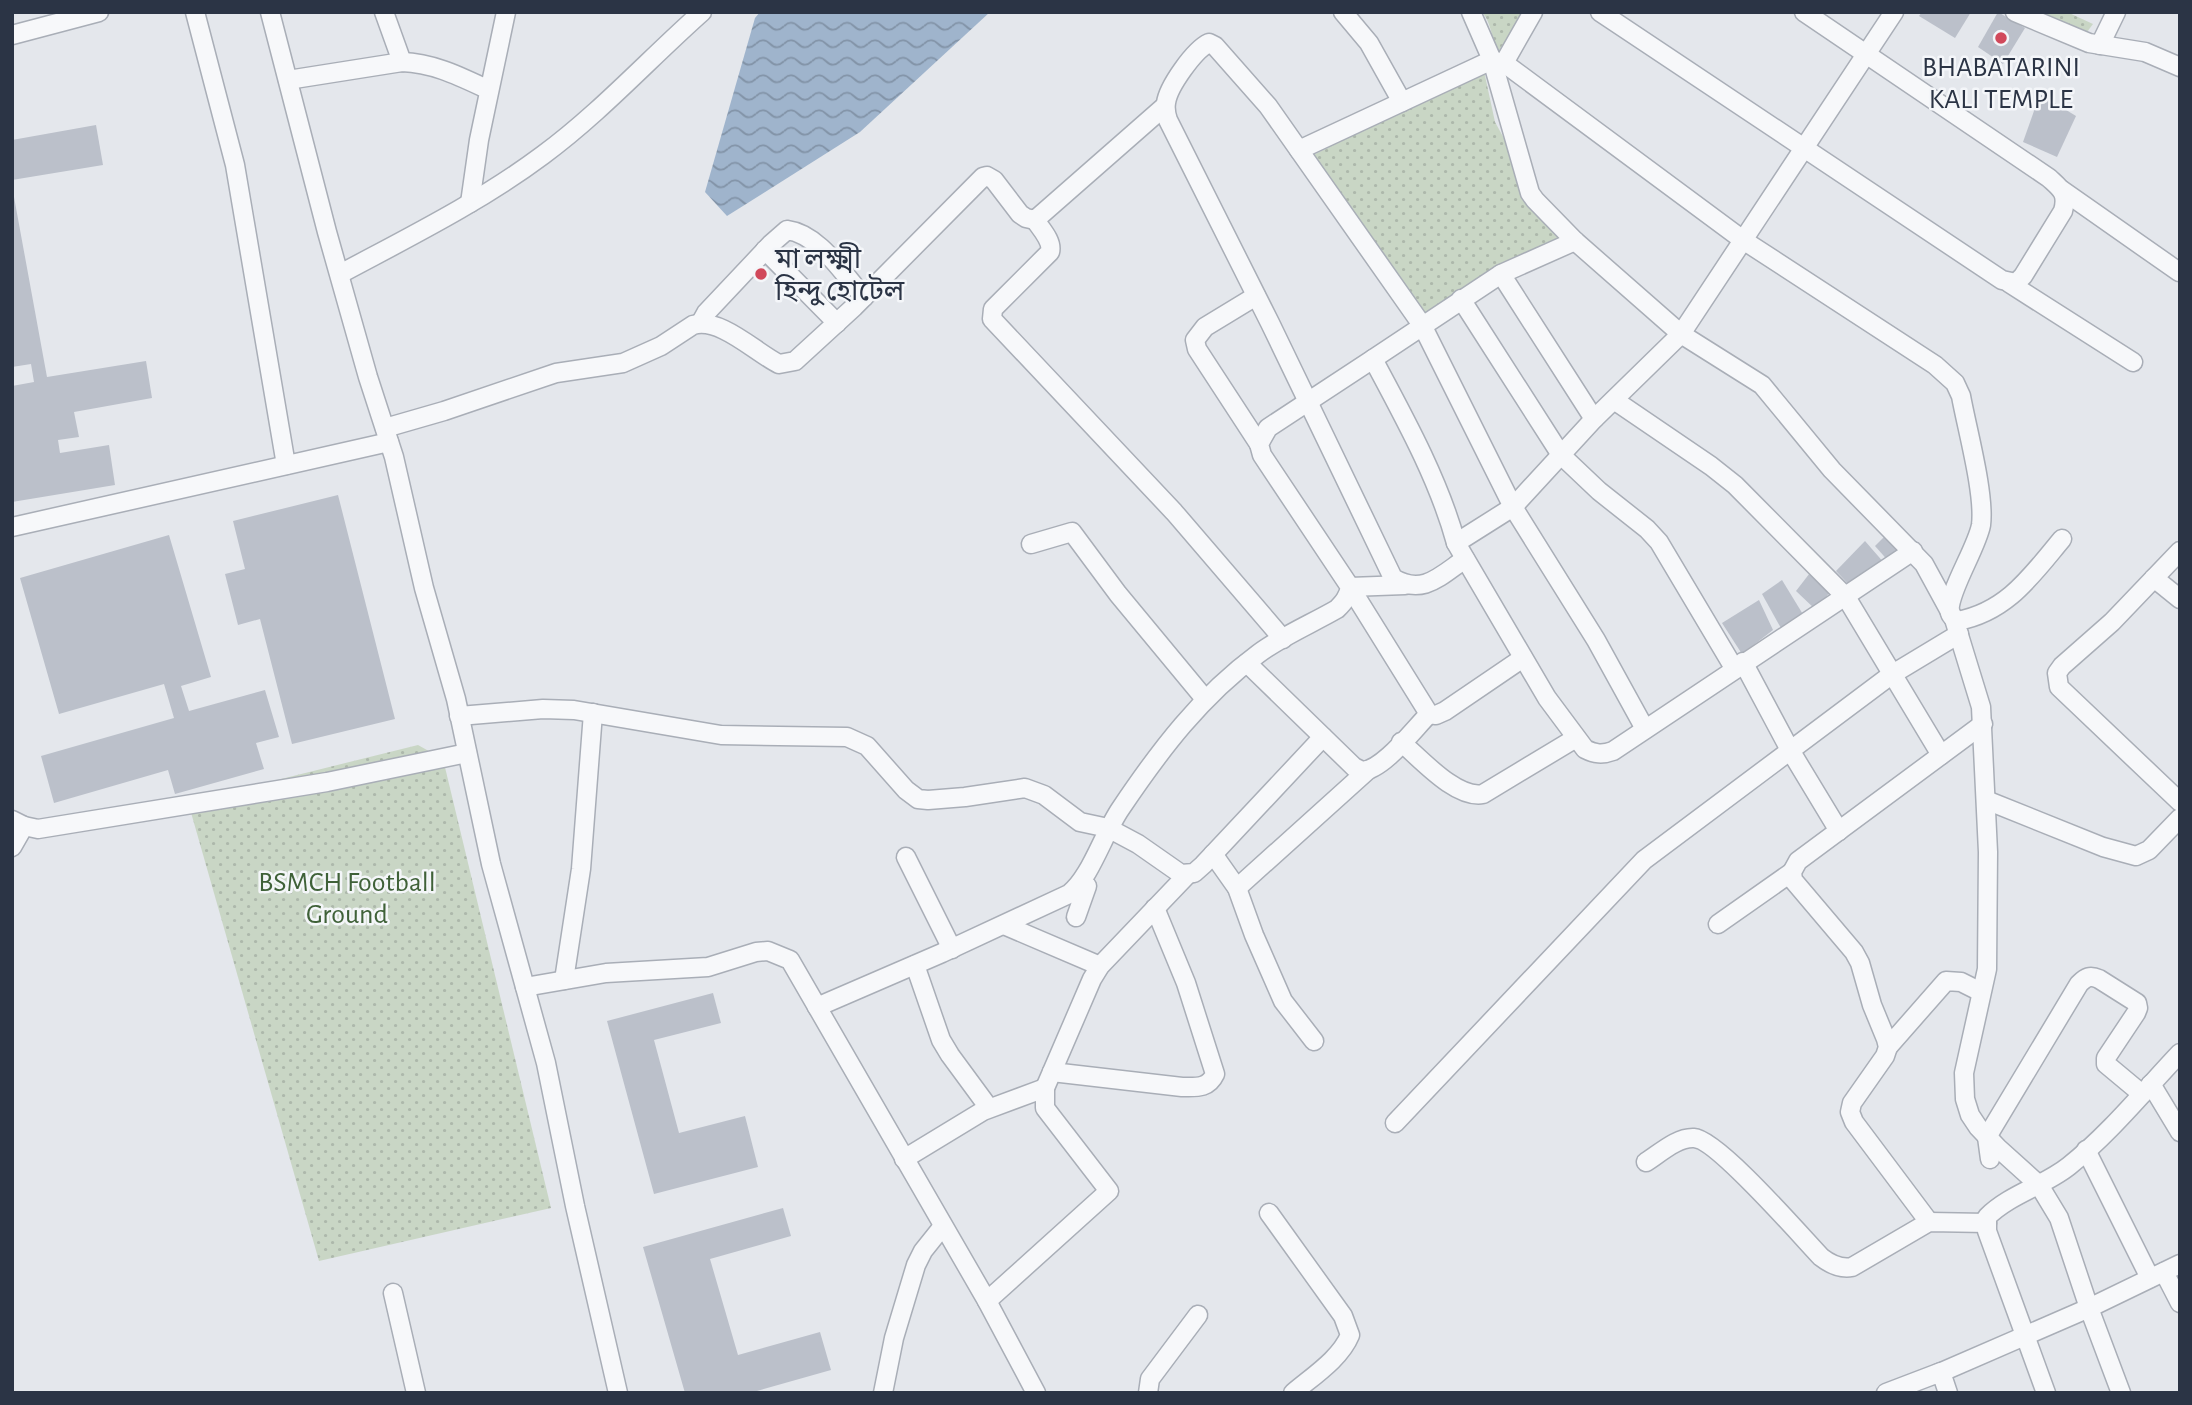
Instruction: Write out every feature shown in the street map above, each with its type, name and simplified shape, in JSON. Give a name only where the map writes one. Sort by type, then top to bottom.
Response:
[{"type":"street","points":[[12,35],[99,12]]},
{"type":"street","points":[[195,12],[235,164],[286,465]]},
{"type":"street","points":[[270,12],[340,274],[387,435],[424,588],[459,716],[491,864],[546,1063],[575,1206],[618,1393]]},
{"type":"street","points":[[384,12],[402,62]]},
{"type":"street","points":[[470,203],[479,141],[506,12]]},
{"type":"street","points":[[340,274],[470,203],[516,174],[577,128],[702,12]]},
{"type":"street","points":[[1343,12],[1370,43],[1402,102]]},
{"type":"street","points":[[1471,12],[1498,62],[1530,193],[1541,207],[1575,241],[1681,334],[1762,385],[1832,470],[1924,564],[1957,627]]},
{"type":"street","points":[[1299,150],[1402,102],[1498,62],[1533,12]]},
{"type":"street","points":[[1600,12],[2002,280],[2133,362]]},
{"type":"street","points":[[1804,12],[2049,178],[2062,190],[2179,272]]},
{"type":"street","points":[[1456,543],[1513,507],[1594,419],[1681,334],[1894,12]]},
{"type":"street","points":[[2015,12],[2076,38],[2145,52],[2180,67]]},
{"type":"street","points":[[2100,45],[2116,12]]},
{"type":"street","points":[[1405,585],[1393,578],[1168,120],[1165,106],[1167,98],[1195,54],[1209,44],[1224,55],[1268,106],[1422,325],[1513,507],[1596,640],[1645,729]]},
{"type":"street","points":[[288,80],[402,62],[419,62],[489,90]]},
{"type":"street","points":[[1498,62],[1743,240],[1935,365],[1955,383],[1961,396],[1981,517],[1976,541],[1951,598],[1950,612],[1978,693],[1983,724],[1988,939],[1987,969],[1964,1073],[1965,1099],[1970,1115],[1987,1137],[2039,1185],[2066,1235],[2089,1308],[2121,1393]]},
{"type":"street","points":[[1035,220],[1165,106]]},
{"type":"street","points":[[12,527],[286,465],[387,435],[444,411],[556,373],[623,363],[637,358],[701,322],[718,326],[779,364],[795,361],[987,176],[994,180],[1020,214],[1035,220],[1051,246],[1050,252],[993,309],[992,319],[1133,467],[1283,639]]},
{"type":"street","points":[[2009,283],[2016,283],[2023,276],[2063,211],[2066,200],[2062,190]]},
{"type":"street","points":[[701,322],[706,313],[787,230],[799,231],[820,247],[864,297]]},
{"type":"street","points":[[1259,444],[1268,428],[1461,299],[1501,274],[1575,241]]},
{"type":"street","points":[[765,250],[837,323]]},
{"type":"street","points":[[1501,274],[1594,419]]},
{"type":"street","points":[[1256,296],[1205,327],[1195,340],[1197,349],[1429,714],[1436,715],[1445,711],[1523,658]]},
{"type":"street","points":[[1461,299],[1561,456],[1659,542],[1739,665],[1839,831]]},
{"type":"street","points":[[1373,359],[1408,423],[1451,524],[1456,543],[1546,698],[1585,749],[1592,753],[1604,755],[1613,751],[1913,551]]},
{"type":"street","points":[[1614,400],[1735,485],[1846,597],[1941,755]]},
{"type":"street","points":[[1031,544],[1072,532],[1118,594],[1205,699]]},
{"type":"street","points":[[1957,627],[1957,621],[1975,616],[2019,591],[2062,539]]},
{"type":"street","points":[[2180,551],[2112,622],[2057,673],[2059,687],[2180,802]]},
{"type":"street","points":[[1350,587],[1424,585],[1465,559]]},
{"type":"street","points":[[2154,578],[2180,599]]},
{"type":"street","points":[[817,1007],[952,949],[1069,894],[1082,883],[1108,828],[1150,765],[1205,699],[1247,663],[1337,609],[1348,597],[1350,587]]},
{"type":"street","points":[[1395,1123],[1644,860],[1957,627]]},
{"type":"street","points":[[1247,663],[1354,767],[1368,771]]},
{"type":"street","points":[[459,716],[543,709],[574,710],[721,735],[847,737],[867,746],[906,790],[918,799],[965,797],[1025,788],[1044,795],[1080,822],[1108,828],[1138,844],[1173,870],[1188,874],[1194,873],[1213,854],[1323,737]]},
{"type":"street","points":[[564,980],[581,869],[593,713]]},
{"type":"street","points":[[1237,888],[1387,757],[1429,714]]},
{"type":"street","points":[[1718,924],[1792,872],[1798,860],[1983,724]]},
{"type":"street","points":[[1401,742],[1456,789],[1475,796],[1483,794],[1576,738]]},
{"type":"street","points":[[12,847],[18,823],[38,829],[327,782],[467,753]]},
{"type":"street","points":[[1986,800],[2104,847],[2136,856],[2149,850],[2180,818]]},
{"type":"street","points":[[1213,854],[1237,888],[1283,1001],[1314,1041]]},
{"type":"street","points":[[906,857],[952,949]]},
{"type":"street","points":[[1792,872],[1793,880],[1854,952],[1888,1047]]},
{"type":"street","points":[[987,1301],[1109,1191],[1045,1108],[1049,1080],[1100,966],[1188,874]]},
{"type":"street","points":[[1076,918],[1087,886],[1082,883]]},
{"type":"street","points":[[904,1159],[989,1108],[1049,1080],[1182,1087],[1203,1087],[1212,1082],[1215,1074],[1186,983],[1155,908]]},
{"type":"street","points":[[1004,925],[1100,966]]},
{"type":"street","points":[[525,987],[606,972],[708,967],[756,951],[768,951],[790,960],[987,1301],[1036,1393]]},
{"type":"street","points":[[915,965],[942,1040],[989,1108]]},
{"type":"street","points":[[1990,1159],[1987,1137],[2079,984],[2086,977],[2093,976],[2137,1003],[2138,1008],[2106,1058],[2106,1064],[2147,1089],[2180,1132]]},
{"type":"street","points":[[1929,1222],[1854,1122],[1848,1119],[1852,1103],[1885,1056],[1888,1047],[1945,981],[1961,982],[1981,992]]},
{"type":"street","points":[[2046,1393],[1987,1231],[1987,1217],[1998,1206],[2072,1164],[2180,1054]]},
{"type":"street","points":[[1646,1162],[1679,1141],[1695,1138],[1707,1142],[1719,1151],[1821,1257],[1828,1263],[1846,1268],[1929,1222],[1987,1223]]},
{"type":"street","points":[[2086,1150],[2165,1271],[2180,1303]]},
{"type":"street","points":[[1269,1213],[1343,1316],[1350,1335],[1346,1346],[1293,1393]]},
{"type":"street","points":[[883,1393],[894,1338],[916,1265],[923,1251],[943,1226]]},
{"type":"street","points":[[1886,1393],[1937,1374],[2089,1308],[2165,1271]]},
{"type":"street","points":[[393,1293],[416,1393]]},
{"type":"street","points":[[1148,1393],[1150,1379],[1198,1315]]},
{"type":"street","points":[[1937,1374],[1941,1373],[1948,1393]]},
{"type":"green space","points":[[1482,12],[1525,12],[1498,52],[1488,21]]},
{"type":"green space","points":[[2037,12],[2067,12],[2093,24],[2084,36]]},
{"type":"green space","points":[[1484,71],[1495,122],[1523,173],[1563,235],[1477,298],[1422,325],[1351,242],[1305,159]]},
{"type":"green space","name":"BSMCH Football Ground","points":[[418,745],[443,759],[551,1208],[319,1261],[188,802]]},
{"type":"water","points":[[760,12],[990,12],[860,132],[727,216],[705,192],[755,18]]},
{"type":"building","points":[[1922,12],[1971,12],[1955,38],[1919,16]]},
{"type":"building","name":"BHABATARINI KALI TEMPLE","points":[[1998,12],[2025,28],[2003,64],[1978,47]]},
{"type":"building","points":[[2040,94],[2076,116],[2057,157],[2023,142]]},
{"type":"building","points":[[96,125],[103,165],[12,180],[12,140]]},
{"type":"building","points":[[12,186],[47,377],[146,361],[152,398],[74,412],[79,437],[58,440],[60,453],[109,445],[115,485],[12,502],[12,386],[34,382],[31,364],[12,367]]},
{"type":"building","points":[[338,495],[395,719],[292,744],[260,619],[238,625],[225,574],[245,569],[233,521]]},
{"type":"building","points":[[1890,531],[1908,549],[1891,564],[1875,546]]},
{"type":"building","points":[[169,535],[211,677],[181,686],[189,711],[265,690],[279,737],[256,743],[264,769],[175,794],[168,770],[54,803],[41,756],[174,718],[164,684],[59,714],[20,578]]},
{"type":"building","points":[[1865,541],[1885,564],[1853,589],[1836,571]]},
{"type":"building","points":[[1813,569],[1833,588],[1816,610],[1796,591]]},
{"type":"building","points":[[1782,580],[1804,616],[1782,630],[1762,594]]},
{"type":"building","points":[[1759,600],[1773,630],[1742,654],[1722,623]]},
{"type":"building","points":[[713,993],[721,1023],[654,1040],[679,1133],[745,1116],[758,1167],[654,1194],[607,1021]]},
{"type":"building","points":[[783,1208],[791,1236],[710,1259],[738,1355],[820,1332],[831,1370],[750,1393],[685,1393],[643,1247]]},
{"type":"place","name":"BHABATARINI KALI TEMPLE","points":[[2001,38]]},
{"type":"place","name":"মা লক্ষ্মী হিন্দু হোটেল","points":[[761,274]]}]
